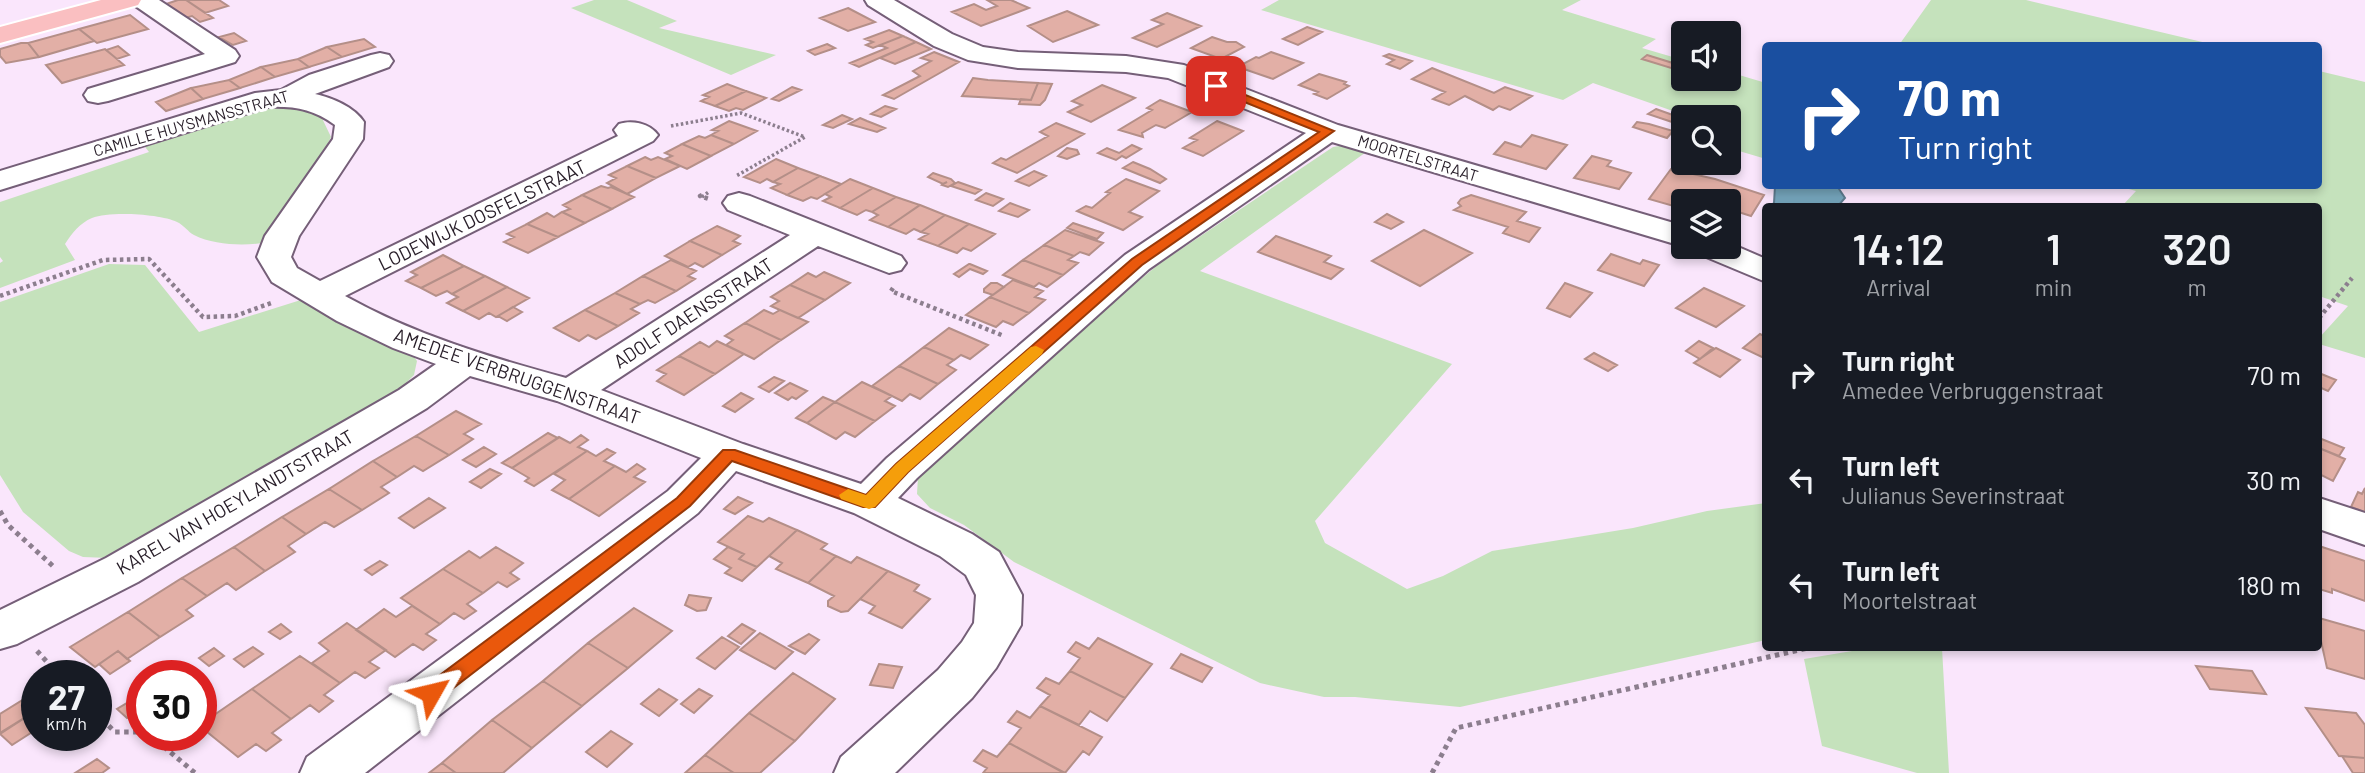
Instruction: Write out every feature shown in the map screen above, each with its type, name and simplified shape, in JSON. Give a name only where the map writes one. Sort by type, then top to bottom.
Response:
[{"type":"main road","points":[[0,35],[130,0]]},
{"type":"street","points":[[98,95],[226,56],[143,0]]},
{"type":"street","name":"MOORTELSTRAAT","points":[[877,0],[943,40],[977,54],[1018,60],[1126,64],[1174,71],[1328,131],[1671,233]]},
{"type":"street","name":"CAMILLE HUYSMANSSTRAAT","points":[[0,181],[242,105],[288,97],[318,80],[380,61]]},
{"type":"street","name":"AMEDEE VERBRUGGENSTRAAT","points":[[288,97],[316,102],[350,122],[348,139],[282,236],[274,257],[284,275],[316,291],[349,313],[406,340],[464,362],[571,392],[729,454],[869,502],[983,564],[999,595],[997,625],[979,655],[955,684],[860,773]]},
{"type":"street","name":"LODEWIJK DOSFELSTRAAT","points":[[316,291],[644,131]]},
{"type":"street","points":[[869,502],[902,468],[1137,262],[1328,131]]},
{"type":"street","points":[[729,190],[815,233],[889,263]]},
{"type":"street","name":"ADOLF DAENSSTRAAT","points":[[571,392],[815,233]]},
{"type":"street","points":[[1737,259],[1762,270]]},
{"type":"street","name":"KAREL VAN HOEYLANDTSTRAAT","points":[[0,631],[81,588],[122,570],[412,399],[464,362]]},
{"type":"street","points":[[327,773],[683,502],[729,454]]},
{"type":"street","points":[[2322,514],[2365,530]]},
{"type":"path","points":[[644,131],[741,113],[805,137],[729,190],[720,203],[700,196],[729,190]]},
{"type":"path","points":[[0,296],[103,260],[149,259],[203,317],[235,316],[316,291]]},
{"type":"path","points":[[889,263],[898,274],[891,291],[1037,350]]},
{"type":"path","points":[[2322,314],[2352,278]]},
{"type":"path","points":[[0,511],[8,525],[81,588]]},
{"type":"path","points":[[1432,773],[1456,728],[1795,651]]},
{"type":"path","points":[[169,751],[195,773]]},
{"type":"green space","points":[[594,0],[627,0],[677,21],[659,28],[776,55],[731,75],[571,8]]},
{"type":"green space","points":[[1279,0],[1581,0],[1562,10],[1656,39],[1642,48],[1671,56],[1671,91],[1741,91],[1741,76],[1762,82],[1762,158],[1741,152],[1741,105],[1671,105],[1671,110],[1593,83],[1563,100],[1261,10]]},
{"type":"green space","points":[[1931,0],[2026,0],[2202,42],[1901,42]]},
{"type":"green space","points":[[2322,72],[2365,82],[2365,358],[2322,345],[2322,335],[2348,306],[2322,297],[2322,203],[2125,203],[2136,191],[2129,189],[2322,189]]},
{"type":"green space","points":[[284,102],[320,114],[331,137],[323,154],[263,243],[210,241],[194,235],[177,222],[147,215],[100,216],[80,226],[65,244],[75,260],[0,288],[0,263],[3,261],[0,257],[0,202],[149,152],[142,143]]},
{"type":"green space","points":[[1346,145],[1369,150],[1200,271],[1452,364],[1315,521],[1325,543],[1407,589],[1443,576],[1492,551],[1633,528],[1707,511],[1762,504],[1762,641],[1460,707],[1355,697],[1324,697],[1260,683],[1014,562],[964,525],[930,508],[917,494],[918,477],[1039,363],[1159,264],[1333,147]]},
{"type":"green space","points":[[109,264],[145,265],[199,332],[304,299],[368,337],[409,350],[417,361],[414,375],[397,392],[109,558],[83,557],[69,551],[23,512],[0,475],[0,302]]},
{"type":"green space","points":[[1852,651],[1942,651],[1949,773],[1917,773],[1822,746],[1804,659]]},
{"type":"water","points":[[1775,189],[1839,189],[1845,198],[1841,203],[1774,203]]},
{"type":"building","points":[[186,0],[213,18],[200,22],[192,16],[185,18],[163,5]]},
{"type":"building","points":[[186,0],[219,0],[228,6],[205,13]]},
{"type":"building","points":[[987,0],[1011,0],[1029,8],[981,26],[952,12],[974,4],[986,10],[997,6]]},
{"type":"building","points":[[848,8],[875,22],[848,31],[820,18]]},
{"type":"building","points":[[1067,11],[1098,25],[1053,42],[1028,26]]},
{"type":"building","points":[[1167,13],[1201,26],[1157,47],[1133,38],[1163,24],[1152,20]]},
{"type":"building","points":[[130,15],[148,29],[97,43],[79,29]]},
{"type":"building","points":[[1307,27],[1322,32],[1298,45],[1283,39]]},
{"type":"building","points":[[79,29],[94,41],[39,57],[28,43]]},
{"type":"building","points":[[889,30],[903,36],[873,48],[866,45],[873,42],[865,39]]},
{"type":"building","points":[[234,33],[246,41],[233,45],[219,37]]},
{"type":"building","points":[[903,36],[916,42],[859,67],[850,63],[887,48],[880,45]]},
{"type":"building","points":[[1212,37],[1236,42],[1244,47],[1221,59],[1191,48]]},
{"type":"building","points":[[364,39],[375,47],[342,57],[327,47]]},
{"type":"building","points":[[916,42],[931,49],[895,64],[880,58]]},
{"type":"building","points":[[28,43],[39,57],[6,63],[0,56],[0,49]]},
{"type":"building","points":[[827,44],[835,48],[815,55],[808,51]]},
{"type":"building","points":[[118,46],[129,55],[117,59],[106,50]]},
{"type":"building","points":[[327,47],[342,57],[309,67],[298,59]]},
{"type":"building","points":[[105,49],[124,65],[62,83],[46,65]]},
{"type":"building","points":[[934,52],[959,62],[894,99],[883,95],[920,76],[913,71],[931,61],[921,58]]},
{"type":"building","points":[[1271,52],[1303,63],[1273,79],[1241,68],[1241,65],[1256,57]]},
{"type":"building","points":[[1389,54],[1412,61],[1400,69],[1387,64],[1394,60],[1384,56]]},
{"type":"building","points":[[1647,55],[1671,62],[1671,68],[1642,59]]},
{"type":"building","points":[[298,59],[309,67],[275,77],[261,67]]},
{"type":"building","points":[[261,67],[275,77],[240,88],[229,80]]},
{"type":"building","points":[[1432,68],[1494,93],[1505,87],[1532,96],[1510,110],[1499,106],[1493,110],[1465,96],[1449,105],[1433,99],[1445,92],[1412,79]]},
{"type":"building","points":[[1319,74],[1346,82],[1344,84],[1349,86],[1327,99],[1314,94],[1318,92],[1299,85]]},
{"type":"building","points":[[973,78],[1038,83],[1031,100],[962,96]]},
{"type":"building","points":[[229,80],[240,88],[203,99],[191,88]]},
{"type":"building","points":[[1038,83],[1052,84],[1045,100],[1040,105],[1019,104],[1021,99],[1031,100]]},
{"type":"building","points":[[727,84],[746,91],[715,106],[701,101],[709,97],[703,95]]},
{"type":"building","points":[[1102,85],[1135,98],[1091,122],[1068,112],[1082,105],[1072,101]]},
{"type":"building","points":[[792,87],[801,90],[779,101],[772,99]]},
{"type":"building","points":[[191,88],[203,99],[166,111],[156,102]]},
{"type":"building","points":[[746,91],[766,98],[743,110],[736,108],[729,111],[715,106]]},
{"type":"building","points":[[1160,100],[1192,112],[1165,128],[1156,125],[1142,133],[1143,137],[1119,130],[1152,110],[1147,108]]},
{"type":"building","points":[[885,106],[896,109],[881,117],[871,114]]},
{"type":"building","points":[[1656,109],[1671,114],[1671,122],[1648,114]]},
{"type":"building","points":[[842,115],[852,119],[833,128],[823,125]]},
{"type":"building","points":[[860,118],[885,128],[877,132],[849,124]]},
{"type":"building","points":[[729,121],[757,131],[734,144],[711,135],[718,131],[712,130]]},
{"type":"building","points":[[1217,121],[1243,131],[1203,156],[1183,148],[1197,140],[1190,138]]},
{"type":"building","points":[[1637,122],[1649,124],[1671,130],[1671,133],[1667,138],[1633,127]]},
{"type":"building","points":[[1056,123],[1084,134],[1017,173],[993,163],[1001,158],[1006,160],[1048,136],[1040,132]]},
{"type":"building","points":[[711,135],[734,144],[711,156],[682,144],[699,136],[705,138]]},
{"type":"building","points":[[1532,135],[1567,145],[1546,169],[1494,154],[1505,142],[1521,147]]},
{"type":"building","points":[[682,144],[711,156],[687,169],[665,159],[672,156],[665,153]]},
{"type":"building","points":[[1132,145],[1141,149],[1126,158],[1122,156],[1116,160],[1098,153],[1107,148],[1119,153]]},
{"type":"building","points":[[1067,148],[1077,150],[1079,154],[1067,159],[1058,156]]},
{"type":"building","points":[[1592,156],[1611,161],[1607,166],[1631,173],[1619,189],[1574,178]]},
{"type":"building","points":[[645,157],[651,160],[658,157],[680,166],[656,178],[627,166]]},
{"type":"building","points":[[776,159],[798,168],[773,182],[767,179],[760,183],[744,177]]},
{"type":"building","points":[[1133,162],[1166,179],[1160,183],[1123,168]]},
{"type":"building","points":[[627,166],[656,178],[627,194],[607,183],[616,178],[609,175]]},
{"type":"building","points":[[798,168],[820,176],[787,195],[771,188],[780,184],[773,182]]},
{"type":"building","points":[[1671,169],[1671,175],[1697,175],[1764,195],[1751,216],[1741,213],[1741,189],[1671,189],[1671,205],[1649,199]]},
{"type":"building","points":[[1034,171],[1046,176],[1029,186],[1016,181]]},
{"type":"building","points":[[933,173],[955,183],[948,187],[942,185],[947,182],[943,184],[928,177]]},
{"type":"building","points":[[820,176],[841,184],[817,199],[811,197],[803,201],[787,195]]},
{"type":"building","points":[[850,179],[873,188],[840,208],[823,201],[831,197],[825,194]]},
{"type":"building","points":[[1126,179],[1159,191],[1129,212],[1142,217],[1123,230],[1077,211],[1086,206],[1092,208],[1110,193],[1106,192]]},
{"type":"building","points":[[958,182],[981,190],[975,194],[951,186]]},
{"type":"building","points":[[601,186],[611,187],[634,197],[612,209],[582,195]]},
{"type":"building","points":[[873,188],[896,197],[872,212],[866,210],[857,215],[840,208]]},
{"type":"building","points":[[986,193],[1003,199],[993,206],[976,200]]},
{"type":"building","points":[[582,195],[612,209],[585,223],[562,212],[570,209],[563,205]]},
{"type":"building","points":[[1471,195],[1526,212],[1517,221],[1540,228],[1529,242],[1503,233],[1508,227],[1454,210],[1461,206],[1458,203],[1461,199]]},
{"type":"building","points":[[896,197],[920,205],[888,227],[870,220],[878,215],[872,212]]},
{"type":"building","points":[[1010,203],[1029,210],[1018,217],[999,211]]},
{"type":"building","points":[[920,205],[945,215],[921,232],[914,229],[906,234],[888,227]]},
{"type":"building","points":[[562,212],[585,223],[558,237],[527,224],[547,213],[554,217]]},
{"type":"building","points":[[1387,214],[1403,222],[1391,229],[1375,222]]},
{"type":"building","points":[[945,215],[969,224],[938,246],[919,239],[928,234],[921,232]]},
{"type":"building","points":[[1073,223],[1103,233],[1097,239],[1067,228]]},
{"type":"building","points":[[527,224],[558,237],[528,253],[504,242],[514,237],[507,234]]},
{"type":"building","points":[[969,224],[995,234],[971,251],[963,248],[957,253],[938,246]]},
{"type":"building","points":[[717,226],[740,236],[733,241],[740,244],[722,255],[690,241]]},
{"type":"building","points":[[1065,230],[1103,243],[1089,255],[1080,252],[1074,256],[1044,245]]},
{"type":"building","points":[[1424,230],[1472,253],[1420,286],[1372,261]]},
{"type":"building","points":[[1276,236],[1331,256],[1324,262],[1343,269],[1331,279],[1258,252]]},
{"type":"building","points":[[690,241],[722,255],[703,267],[695,263],[688,267],[665,256]]},
{"type":"building","points":[[1044,245],[1074,256],[1068,260],[1078,263],[1063,275],[1023,260]]},
{"type":"building","points":[[1611,254],[1640,264],[1643,260],[1659,265],[1644,286],[1598,270]]},
{"type":"building","points":[[443,255],[464,266],[421,288],[406,281],[417,275],[411,272]]},
{"type":"building","points":[[671,260],[696,271],[688,276],[695,279],[676,291],[643,276]]},
{"type":"building","points":[[1023,260],[1063,275],[1047,287],[1039,283],[1034,287],[1003,275]]},
{"type":"building","points":[[969,264],[987,271],[983,274],[970,269],[959,277],[954,274]]},
{"type":"building","points":[[464,266],[485,276],[452,294],[447,291],[436,296],[421,288]]},
{"type":"building","points":[[824,272],[850,283],[825,300],[790,285],[808,273],[816,277]]},
{"type":"building","points":[[485,276],[507,287],[463,311],[447,303],[458,297],[452,294]]},
{"type":"building","points":[[643,276],[676,291],[655,303],[648,300],[640,304],[615,293]]},
{"type":"building","points":[[1013,280],[1043,291],[1035,297],[1045,300],[1029,313],[990,297]]},
{"type":"building","points":[[991,283],[1004,287],[993,295],[984,292]]},
{"type":"building","points":[[1565,283],[1592,293],[1570,317],[1547,308]]},
{"type":"building","points":[[790,285],[825,300],[798,318],[771,306],[779,301],[771,297]]},
{"type":"building","points":[[507,287],[529,298],[496,317],[489,313],[479,319],[463,311]]},
{"type":"building","points":[[1704,288],[1744,306],[1716,327],[1676,308]]},
{"type":"building","points":[[615,293],[640,304],[631,309],[639,313],[618,326],[585,310]]},
{"type":"building","points":[[990,297],[1029,313],[1013,325],[1003,321],[996,327],[966,315]]},
{"type":"building","points":[[513,307],[522,312],[507,321],[498,316]]},
{"type":"building","points":[[585,310],[618,326],[596,339],[588,335],[579,341],[554,328]]},
{"type":"building","points":[[764,310],[773,314],[780,310],[808,322],[781,340],[745,323]]},
{"type":"building","points":[[745,323],[781,340],[754,359],[726,345],[733,340],[725,336]]},
{"type":"building","points":[[949,328],[988,345],[970,359],[961,355],[954,360],[924,347]]},
{"type":"building","points":[[1760,334],[1762,335],[1762,357],[1743,348]]},
{"type":"building","points":[[717,341],[744,354],[715,374],[679,356],[700,342],[709,347]]},
{"type":"building","points":[[1699,341],[1713,348],[1700,359],[1686,351]]},
{"type":"building","points":[[924,347],[954,360],[947,365],[956,370],[938,384],[899,366]]},
{"type":"building","points":[[1716,348],[1740,360],[1720,377],[1694,363]]},
{"type":"building","points":[[1594,353],[1617,365],[1608,371],[1585,359]]},
{"type":"building","points":[[679,356],[715,374],[684,395],[657,381],[666,374],[657,370]]},
{"type":"building","points":[[899,366],[938,384],[920,399],[910,394],[902,401],[872,386]]},
{"type":"building","points":[[2322,374],[2336,380],[2328,391],[2322,388]]},
{"type":"building","points":[[774,377],[784,381],[769,392],[759,387]]},
{"type":"building","points":[[862,382],[892,396],[885,401],[895,406],[875,421],[835,402]]},
{"type":"building","points":[[790,383],[807,391],[796,399],[792,397],[788,400],[775,393]]},
{"type":"building","points":[[741,393],[753,399],[735,412],[723,406]]},
{"type":"building","points":[[823,397],[835,402],[807,423],[796,418]]},
{"type":"building","points":[[835,402],[875,421],[855,437],[845,432],[836,439],[807,423]]},
{"type":"building","points":[[456,411],[481,424],[464,434],[473,439],[449,455],[416,436]]},
{"type":"building","points":[[548,433],[558,438],[512,468],[502,463]]},
{"type":"building","points":[[581,435],[588,440],[578,447],[587,451],[534,486],[525,481],[529,478],[512,468],[559,437],[570,443]]},
{"type":"building","points":[[416,436],[449,455],[423,471],[414,466],[397,477],[373,461]]},
{"type":"building","points":[[2322,439],[2344,448],[2339,456],[2322,449]]},
{"type":"building","points":[[484,447],[496,454],[476,467],[463,460]]},
{"type":"building","points":[[607,449],[615,453],[604,461],[615,466],[569,499],[552,490],[565,480],[554,474],[587,451],[596,456]]},
{"type":"building","points":[[2322,449],[2345,459],[2333,481],[2322,476]]},
{"type":"building","points":[[373,461],[397,477],[381,487],[389,493],[362,510],[329,489]]},
{"type":"building","points":[[637,464],[645,469],[634,477],[645,482],[599,516],[569,499],[615,466],[626,472]]},
{"type":"building","points":[[490,469],[501,474],[481,488],[470,482]]},
{"type":"building","points":[[2365,488],[2365,512],[2351,507],[2358,492],[2362,494]]},
{"type":"building","points":[[329,489],[362,510],[334,527],[325,522],[306,534],[282,517]]},
{"type":"building","points":[[738,497],[752,503],[735,514],[724,509]]},
{"type":"building","points":[[429,498],[445,508],[414,528],[399,518]]},
{"type":"building","points":[[748,516],[763,522],[769,518],[797,530],[757,567],[739,559],[744,554],[718,542]]},
{"type":"building","points":[[282,517],[306,534],[288,546],[295,552],[265,571],[234,547]]},
{"type":"building","points":[[797,530],[827,544],[821,549],[836,556],[808,583],[776,569],[782,563],[769,556]]},
{"type":"building","points":[[234,547],[265,571],[236,590],[227,583],[207,596],[182,578]]},
{"type":"building","points":[[496,547],[523,563],[510,573],[519,579],[507,587],[498,582],[483,593],[443,569],[469,551],[480,558]]},
{"type":"building","points":[[728,547],[744,554],[739,559],[757,567],[742,581],[725,573],[731,568],[714,559]]},
{"type":"building","points":[[2322,547],[2365,561],[2365,601],[2332,589],[2332,593],[2322,590]]},
{"type":"building","points":[[836,556],[851,563],[857,557],[888,571],[848,611],[841,612],[828,606],[828,601],[834,596],[808,583]]},
{"type":"building","points":[[380,561],[387,565],[372,575],[365,570]]},
{"type":"building","points":[[443,569],[483,593],[467,604],[476,611],[464,619],[454,613],[440,624],[401,598]]},
{"type":"building","points":[[888,571],[919,585],[914,591],[930,599],[902,628],[869,613],[875,606],[860,599]]},
{"type":"building","points":[[182,578],[207,596],[186,610],[193,616],[160,637],[128,612]]},
{"type":"building","points":[[689,595],[711,598],[706,610],[697,611],[685,605]]},
{"type":"building","points":[[412,606],[440,624],[426,634],[436,640],[423,650],[413,644],[395,657],[356,630],[384,609],[396,617]]},
{"type":"building","points":[[634,608],[672,631],[628,668],[588,643]]},
{"type":"building","points":[[128,612],[160,637],[127,659],[118,651],[105,660],[86,660],[70,647]]},
{"type":"building","points":[[2322,619],[2365,631],[2365,679],[2327,668],[2322,646]]},
{"type":"building","points":[[347,623],[386,650],[369,662],[379,668],[365,678],[355,672],[340,683],[312,663],[329,651],[319,643]]},
{"type":"building","points":[[281,624],[291,632],[280,639],[269,632]]},
{"type":"building","points":[[742,624],[755,631],[741,644],[728,636]]},
{"type":"building","points":[[760,633],[793,652],[775,669],[740,650]]},
{"type":"building","points":[[809,634],[819,640],[805,654],[789,646]]},
{"type":"building","points":[[722,637],[739,647],[715,669],[697,658]]},
{"type":"building","points":[[1098,638],[1152,664],[1125,698],[1070,671],[1080,658],[1068,652],[1076,642],[1089,649]]},
{"type":"building","points":[[588,643],[628,668],[582,706],[543,681]]},
{"type":"building","points":[[253,647],[263,654],[244,667],[234,659]]},
{"type":"building","points":[[214,648],[224,656],[217,661],[199,658]]},
{"type":"building","points":[[118,651],[129,660],[112,673],[112,660],[105,660]]},
{"type":"building","points":[[1181,654],[1212,668],[1202,682],[1171,668]]},
{"type":"building","points":[[300,656],[340,683],[324,695],[333,701],[319,712],[310,705],[291,719],[252,689]]},
{"type":"building","points":[[879,664],[902,667],[893,688],[870,685]]},
{"type":"building","points":[[2196,666],[2252,671],[2266,694],[2210,689]]},
{"type":"building","points":[[1070,671],[1125,698],[1107,721],[1090,711],[1079,725],[1040,706],[1050,695],[1037,688],[1046,678],[1059,684]]},
{"type":"building","points":[[793,673],[835,699],[795,741],[749,713]]},
{"type":"building","points":[[543,681],[582,706],[532,748],[492,720]]},
{"type":"building","points":[[252,689],[291,719],[272,733],[281,740],[266,751],[256,744],[238,757],[217,740],[217,713]]},
{"type":"building","points":[[659,689],[677,700],[659,716],[641,704]]},
{"type":"building","points":[[699,689],[712,696],[694,713],[681,704]]},
{"type":"building","points":[[21,701],[21,720],[0,733],[0,714]]},
{"type":"building","points":[[126,704],[126,717],[117,709]]},
{"type":"building","points":[[1040,706],[1102,737],[1089,755],[1083,751],[1065,773],[1009,743],[1021,728],[1008,722],[1017,711],[1030,718]]},
{"type":"building","points":[[2306,708],[2356,713],[2365,725],[2365,758],[2339,756]]},
{"type":"building","points":[[749,713],[795,741],[760,773],[734,773],[705,755]]},
{"type":"building","points":[[21,720],[21,739],[12,745],[0,734]]},
{"type":"building","points":[[492,720],[532,748],[503,773],[456,773],[442,763]]},
{"type":"building","points":[[611,731],[632,744],[607,767],[586,752]]},
{"type":"building","points":[[1009,743],[1064,773],[983,773],[987,768],[974,761],[983,750],[997,757]]},
{"type":"building","points":[[705,755],[734,773],[685,773]]},
{"type":"building","points":[[2342,756],[2365,758],[2365,773],[2353,773]]},
{"type":"building","points":[[97,759],[109,768],[102,773],[75,773]]},
{"type":"building","points":[[442,763],[456,773],[429,773]]},
{"type":"slow traffic","points":[[848,495],[869,502],[902,468],[1036,350]]},
{"type":"route","points":[[431,693],[683,502],[714,473],[729,454],[869,502],[902,468],[1137,262],[1328,131],[1216,86]]}]
